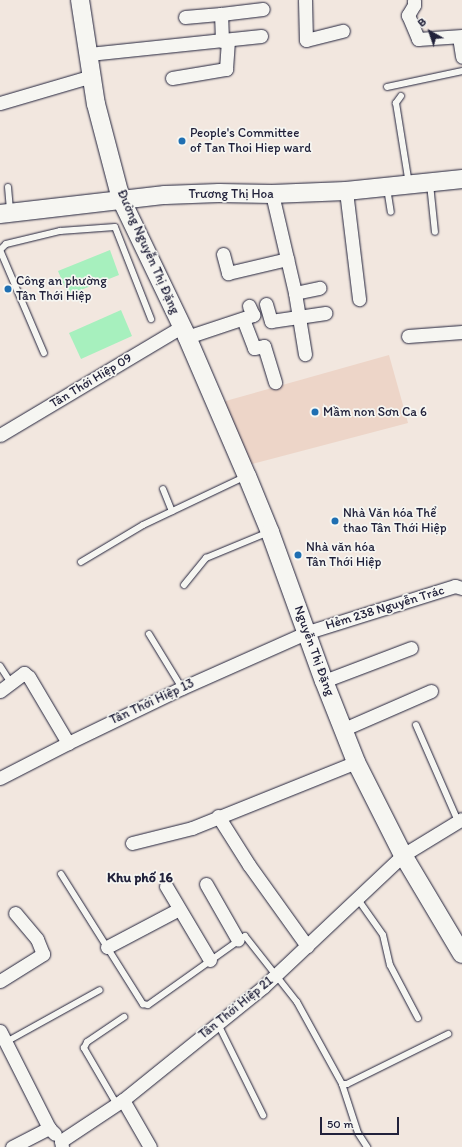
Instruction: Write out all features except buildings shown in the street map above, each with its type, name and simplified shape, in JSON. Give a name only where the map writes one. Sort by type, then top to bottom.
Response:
[{"type":"street","name":"Đường Nguyễn Thị Đặng","points":[[80,0],[96,104],[121,199],[184,332]]},
{"type":"street","points":[[305,0],[306,40],[342,31]]},
{"type":"street","points":[[414,0],[414,4],[408,15],[418,39],[461,37],[462,57]]},
{"type":"street","points":[[186,17],[263,9]]},
{"type":"street","points":[[172,78],[226,69],[225,41],[221,14]]},
{"type":"street","points":[[89,54],[225,41],[261,36]]},
{"type":"street","points":[[0,103],[92,76]]},
{"type":"street","name":"Trương Thị Hoa","points":[[5,213],[121,199],[219,193],[272,194],[346,191],[462,179]]},
{"type":"street","points":[[346,191],[359,299]]},
{"type":"street","points":[[272,194],[295,293],[305,354]]},
{"type":"street","points":[[223,254],[228,274],[287,259]]},
{"type":"street","points":[[295,293],[319,288]]},
{"type":"street","points":[[266,304],[271,321],[325,313]]},
{"type":"street","points":[[250,306],[253,315],[243,319],[254,348],[264,346],[275,382]]},
{"type":"street","name":"Tân Thới Hiệp 09","points":[[0,435],[184,332],[243,319]]},
{"type":"street","name":"Nguyễn Thị Đặng","points":[[184,332],[270,532],[308,632],[324,681],[356,762],[403,855],[462,954]]},
{"type":"street","points":[[408,336],[462,332]]},
{"type":"street","name":"Hẻm 238 Nguyễn Trác","points":[[308,632],[456,586],[462,588]]},
{"type":"street","name":"Tân Thới Hiệp 13","points":[[0,778],[68,742],[182,688],[308,632]]},
{"type":"street","points":[[324,681],[411,648]]},
{"type":"street","points":[[0,691],[24,674],[29,677],[68,742]]},
{"type":"street","points":[[344,729],[431,691]]},
{"type":"street","points":[[132,843],[192,828],[218,816],[356,762]]},
{"type":"street","points":[[218,816],[249,865],[307,946]]},
{"type":"street","name":"Tân Thới Hiệp 21","points":[[62,1144],[120,1102],[277,975],[403,855],[461,823]]},
{"type":"street","points":[[206,884],[238,940]]},
{"type":"street","points":[[166,886],[210,960]]},
{"type":"street","points":[[107,947],[179,909]]},
{"type":"street","points":[[0,981],[43,954],[37,939],[15,913]]},
{"type":"street","points":[[3,1036],[49,1128],[62,1144]]},
{"type":"street","points":[[120,1102],[150,1147]]},
{"type":"street","points":[[12,1147],[49,1128]]},
{"type":"lane","points":[[388,87],[462,71]]},
{"type":"lane","points":[[401,96],[396,103],[409,184]]},
{"type":"lane","points":[[430,182],[435,232]]},
{"type":"lane","points":[[387,186],[391,212]]},
{"type":"lane","points":[[5,213],[8,187]]},
{"type":"lane","points":[[44,353],[0,250],[6,244],[60,231],[115,227],[151,319]]},
{"type":"lane","points":[[81,562],[143,525],[247,476]]},
{"type":"lane","points":[[163,489],[172,511]]},
{"type":"lane","points":[[184,585],[206,558],[270,532]]},
{"type":"lane","points":[[149,634],[182,688]]},
{"type":"lane","points":[[0,666],[11,683]]},
{"type":"lane","points":[[416,725],[461,823]]},
{"type":"lane","points":[[62,874],[140,1002],[145,1005],[245,936],[297,1002],[342,1084],[358,1133],[367,1147]]},
{"type":"lane","points":[[357,898],[383,935],[390,965],[418,1018]]},
{"type":"lane","points":[[3,1036],[100,990]]},
{"type":"lane","points":[[120,1102],[84,1048],[87,1042],[124,1018]]},
{"type":"lane","points":[[218,1024],[263,1116]]},
{"type":"lane","points":[[342,1084],[347,1084],[448,1034]]},
{"type":"shaded area","name":"Mầm non Sơn Ca 6","points":[[389,355],[408,423],[248,465],[222,402]]},
{"type":"green space","points":[[110,250],[119,275],[68,295],[58,271]]},
{"type":"green space","points":[[121,310],[132,336],[81,359],[69,333]]},
{"type":"place","name":"People's Committee of Tan Thoi Hiep ward","points":[[182,141]]},
{"type":"place","name":"Công an phường Tân Thới Hiệp","points":[[8,289]]},
{"type":"place","name":"Mầm non Sơn Ca 6","points":[[315,412]]},
{"type":"place","name":"Nhà Văn hóa Thể thao Tân Thới Hiệp","points":[[335,521]]},
{"type":"place","name":"Nhà văn hóa Tân Thới Hiệp","points":[[298,555]]},
{"type":"district","name":"Khu phố 16","points":[[140,878]]}]
